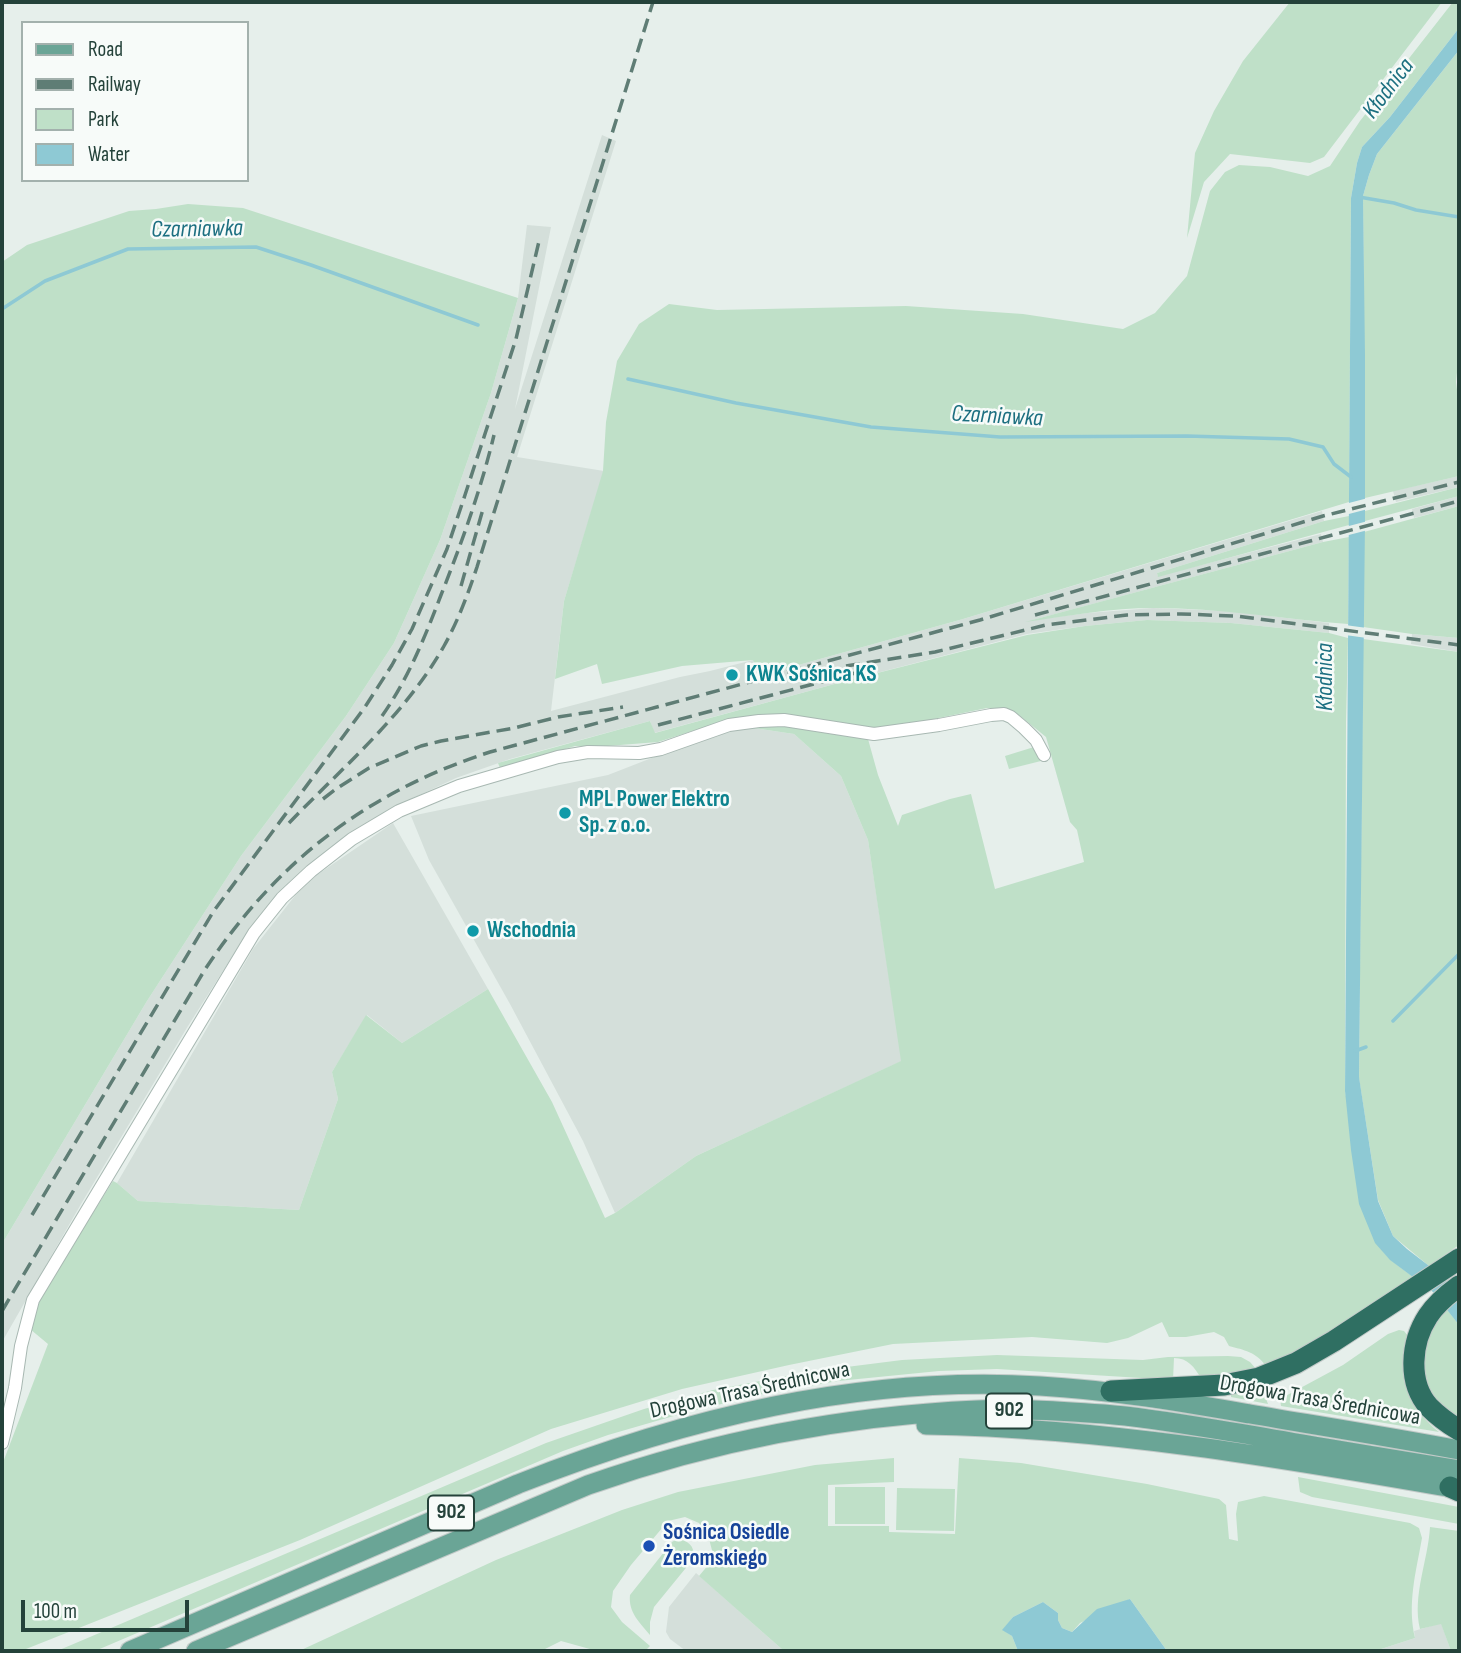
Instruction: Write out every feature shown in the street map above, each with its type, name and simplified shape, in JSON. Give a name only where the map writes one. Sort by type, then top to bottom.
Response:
[{"type":"highway","points":[[1111,1391],[1184,1396],[1258,1378],[1296,1363],[1334,1341],[1459,1259]]},
{"type":"highway","points":[[1459,1286],[1444,1297],[1429,1315],[1420,1332],[1414,1353],[1414,1374],[1429,1407],[1459,1430]]},
{"type":"main road","name":"Drogowa Trasa Średnicowa","points":[[130,1651],[519,1484],[579,1460],[685,1427],[823,1396],[898,1388],[1038,1385],[1111,1391]]},
{"type":"main road","name":"Drogowa Trasa Średnicowa","points":[[1184,1396],[1459,1450]]},
{"type":"main road","name":"Drogowa Trasa Średnicowa","points":[[196,1651],[588,1485],[694,1452],[832,1423],[979,1410],[1103,1414],[1185,1434],[1457,1484]]},
{"type":"street","points":[[2,1443],[33,1300],[254,933],[282,898],[352,839],[399,811],[447,790],[546,761],[580,753],[639,753],[661,749],[729,725],[759,721],[784,720],[874,734],[1004,714],[1036,740],[1044,755]]},
{"type":"shaded area","points":[[602,135],[616,141],[517,457],[604,471],[564,601],[551,711],[753,660],[759,676],[963,619],[1322,511],[1324,521],[1157,573],[1158,576],[1321,534],[1323,542],[1033,620],[1153,608],[1229,611],[1329,623],[1329,633],[1231,623],[1147,620],[1027,634],[654,733],[650,721],[510,759],[456,778],[392,808],[355,830],[266,909],[242,941],[81,1204],[2,1342],[2,1244],[147,1001],[241,856],[346,716],[394,643],[440,540],[491,393],[518,298],[527,225],[551,227],[515,409]]},
{"type":"shaded area","points":[[1459,476],[1459,487],[1396,502],[1393,491]]},
{"type":"shaded area","points":[[1459,496],[1459,506],[1414,518],[1412,509]]},
{"type":"shaded area","points":[[1412,634],[1459,638],[1459,652],[1411,644]]},
{"type":"shaded area","points":[[747,727],[794,734],[841,776],[868,840],[902,1061],[696,1156],[615,1213],[583,1141],[429,860],[411,816],[608,775],[708,736]]},
{"type":"shaded area","points":[[393,823],[488,989],[402,1043],[367,1015],[332,1072],[338,1099],[299,1210],[138,1201],[117,1183],[253,949],[305,883]]},
{"type":"shaded area","points":[[696,1573],[784,1651],[686,1651],[670,1639],[666,1632],[669,1607]]},
{"type":"shaded area","points":[[1441,1623],[1451,1651],[1375,1651],[1415,1638],[1414,1631]]},
{"type":"green space","points":[[1290,2],[1442,2],[1324,157],[1310,163],[1230,154],[1204,182],[1187,238],[1195,153],[1214,111],[1243,61]]},
{"type":"green space","points":[[1453,2],[1459,2],[1459,28],[1390,117],[1362,147],[1357,163],[1351,198],[1349,502],[963,619],[759,676],[753,660],[682,666],[602,684],[597,664],[555,679],[564,601],[603,471],[606,422],[617,361],[639,324],[669,304],[717,310],[906,306],[1023,314],[1123,329],[1155,313],[1187,276],[1210,191],[1225,172],[1239,165],[1270,167],[1308,176],[1330,166],[1360,121]]},
{"type":"green space","points":[[1459,50],[1459,353],[1456,382],[1459,405],[1459,476],[1365,498],[1363,196],[1377,154]]},
{"type":"green space","points":[[188,204],[243,208],[518,298],[491,393],[440,540],[394,643],[346,716],[241,856],[147,1001],[2,1244],[2,262],[27,245],[129,211]]},
{"type":"green space","points":[[1459,487],[1459,496],[1365,521],[1365,511]]},
{"type":"green space","points":[[1459,506],[1459,638],[1363,627],[1364,532]]},
{"type":"green space","points":[[1349,516],[1349,525],[1158,577],[1157,573],[1324,521]]},
{"type":"green space","points":[[1349,537],[1348,624],[1178,608],[1138,608],[1025,622],[1323,542]]},
{"type":"green space","points":[[1147,620],[1231,623],[1329,633],[1348,638],[1345,1091],[1369,1224],[1386,1255],[1415,1278],[1305,1349],[1266,1366],[1245,1350],[1229,1346],[1224,1337],[1214,1332],[1169,1337],[1162,1322],[1128,1338],[1107,1343],[1032,1337],[893,1344],[682,1389],[551,1429],[300,1540],[21,1651],[2,1651],[2,1465],[48,1344],[30,1329],[39,1299],[113,1181],[138,1201],[299,1210],[338,1099],[332,1072],[366,1015],[402,1043],[488,989],[552,1102],[605,1218],[696,1156],[901,1061],[868,840],[841,776],[794,734],[747,727],[788,724],[868,739],[878,775],[898,826],[902,815],[971,794],[995,889],[1084,862],[1077,830],[1070,822],[1046,737],[1019,715],[987,708],[905,725],[865,728],[730,719],[658,742],[575,746],[508,767],[500,768],[498,763],[650,721],[655,733],[1027,635]]},
{"type":"green space","points":[[1363,639],[1459,652],[1459,1245],[1429,1266],[1393,1236],[1378,1200],[1359,1078]]},
{"type":"green space","points":[[1034,747],[1041,761],[1009,769],[1005,756]]},
{"type":"green space","points":[[1446,1308],[1459,1325],[1459,1426],[1428,1395],[1421,1356],[1425,1338]]},
{"type":"green space","points":[[1399,1330],[1408,1336],[1406,1376],[1409,1394],[1419,1412],[1439,1432],[1281,1406],[1280,1399],[1343,1365],[1388,1334]]},
{"type":"green space","points":[[997,1355],[1143,1360],[1168,1357],[1228,1356],[1241,1357],[1257,1370],[1201,1378],[1187,1361],[1174,1358],[1173,1380],[997,1369],[939,1371],[838,1381],[763,1394],[684,1413],[563,1451],[95,1651],[57,1651],[546,1443],[644,1409],[713,1390],[807,1372],[902,1360]]},
{"type":"green space","points":[[1262,1388],[1268,1404],[1231,1397],[1231,1394]]},
{"type":"green space","points":[[894,1458],[894,1482],[828,1485],[828,1526],[889,1526],[889,1532],[955,1534],[959,1458],[1021,1463],[1219,1499],[1226,1505],[1229,1539],[1238,1541],[1238,1502],[1264,1496],[1410,1523],[1419,1528],[1422,1538],[1412,1600],[1415,1638],[1375,1651],[1167,1651],[1130,1599],[1080,1623],[1072,1632],[1062,1628],[1058,1613],[1043,1602],[1013,1617],[1003,1630],[1012,1636],[1018,1651],[784,1651],[699,1576],[714,1558],[708,1535],[699,1523],[685,1517],[668,1521],[613,1591],[611,1607],[622,1622],[650,1646],[645,1651],[597,1651],[561,1641],[541,1651],[299,1651],[496,1560],[622,1510],[678,1492],[815,1465]]},
{"type":"green space","points":[[1298,1477],[1459,1507],[1459,1524],[1312,1497],[1300,1492]]},
{"type":"green space","points":[[835,1487],[885,1487],[885,1524],[835,1524]]},
{"type":"green space","points":[[897,1488],[955,1489],[954,1531],[896,1530]]},
{"type":"green space","points":[[1430,1527],[1459,1531],[1459,1651],[1451,1651],[1441,1624],[1420,1629],[1419,1591]]},
{"type":"green space","points":[[677,1539],[690,1544],[694,1558],[654,1607],[650,1635],[633,1612],[630,1595]]},
{"type":"water","points":[[1459,28],[1459,50],[1377,154],[1363,196],[1365,521],[1359,1077],[1378,1201],[1393,1236],[1459,1293],[1459,1325],[1433,1292],[1390,1260],[1375,1243],[1359,1204],[1345,1091],[1351,198],[1362,147],[1390,117]]},
{"type":"water","points":[[1130,1599],[1167,1651],[1018,1651],[1012,1636],[1002,1630],[1013,1617],[1043,1602],[1058,1613],[1062,1628],[1072,1632],[1097,1609]]},
{"type":"pier","points":[[1368,498],[1368,509],[1345,515],[1345,504]]},
{"type":"pier","points":[[1368,521],[1368,530],[1345,536],[1345,527]]},
{"type":"pier","points":[[1345,625],[1367,628],[1367,638],[1345,635]]},
{"type":"waterway","points":[[1359,197],[1459,217]]},
{"type":"waterway","name":"Czarniawka","points":[[2,309],[45,281],[128,249],[256,247],[478,325]]},
{"type":"waterway","name":"Czarniawka","points":[[628,379],[736,403],[871,427],[1000,437],[1187,436],[1289,439],[1323,447],[1334,464],[1351,477]]},
{"type":"waterway","points":[[1393,1021],[1459,954]]},
{"type":"waterway","points":[[1355,1051],[1366,1047]]},
{"type":"railway","points":[[289,823],[372,739],[411,695],[444,646],[458,617],[477,567],[653,2]]},
{"type":"railway","points":[[32,1215],[213,912],[365,707],[412,629],[447,549],[516,339],[540,237]]},
{"type":"railway","points":[[382,716],[408,673],[429,626],[470,515],[494,435]]},
{"type":"railway","points":[[2,1311],[204,971],[232,932],[261,897],[293,865],[327,836],[364,810],[445,768],[490,752],[980,620],[1323,516],[1459,482]]},
{"type":"railway","points":[[1035,615],[1459,501]]},
{"type":"railway","points":[[461,586],[483,509]]},
{"type":"railway","points":[[846,666],[935,652],[1046,625],[1127,615],[1236,616],[1459,645]]},
{"type":"railway","points":[[658,725],[863,671]]},
{"type":"railway","points":[[323,799],[369,768],[421,746],[558,717],[623,707]]},
{"type":"place","name":"KWK Sośnica KS","points":[[732,675]]},
{"type":"place","name":"MPL Power Elektro Sp. z o.o.","points":[[565,813]]},
{"type":"place","name":"Wschodnia","points":[[473,931]]},
{"type":"place","name":"Sośnica Osiedle Żeromskiego","points":[[649,1546]]},
{"type":"water label","name":"Kłodnica","points":[[1389,89]]},
{"type":"water label","name":"Kłodnica","points":[[1326,677]]}]
